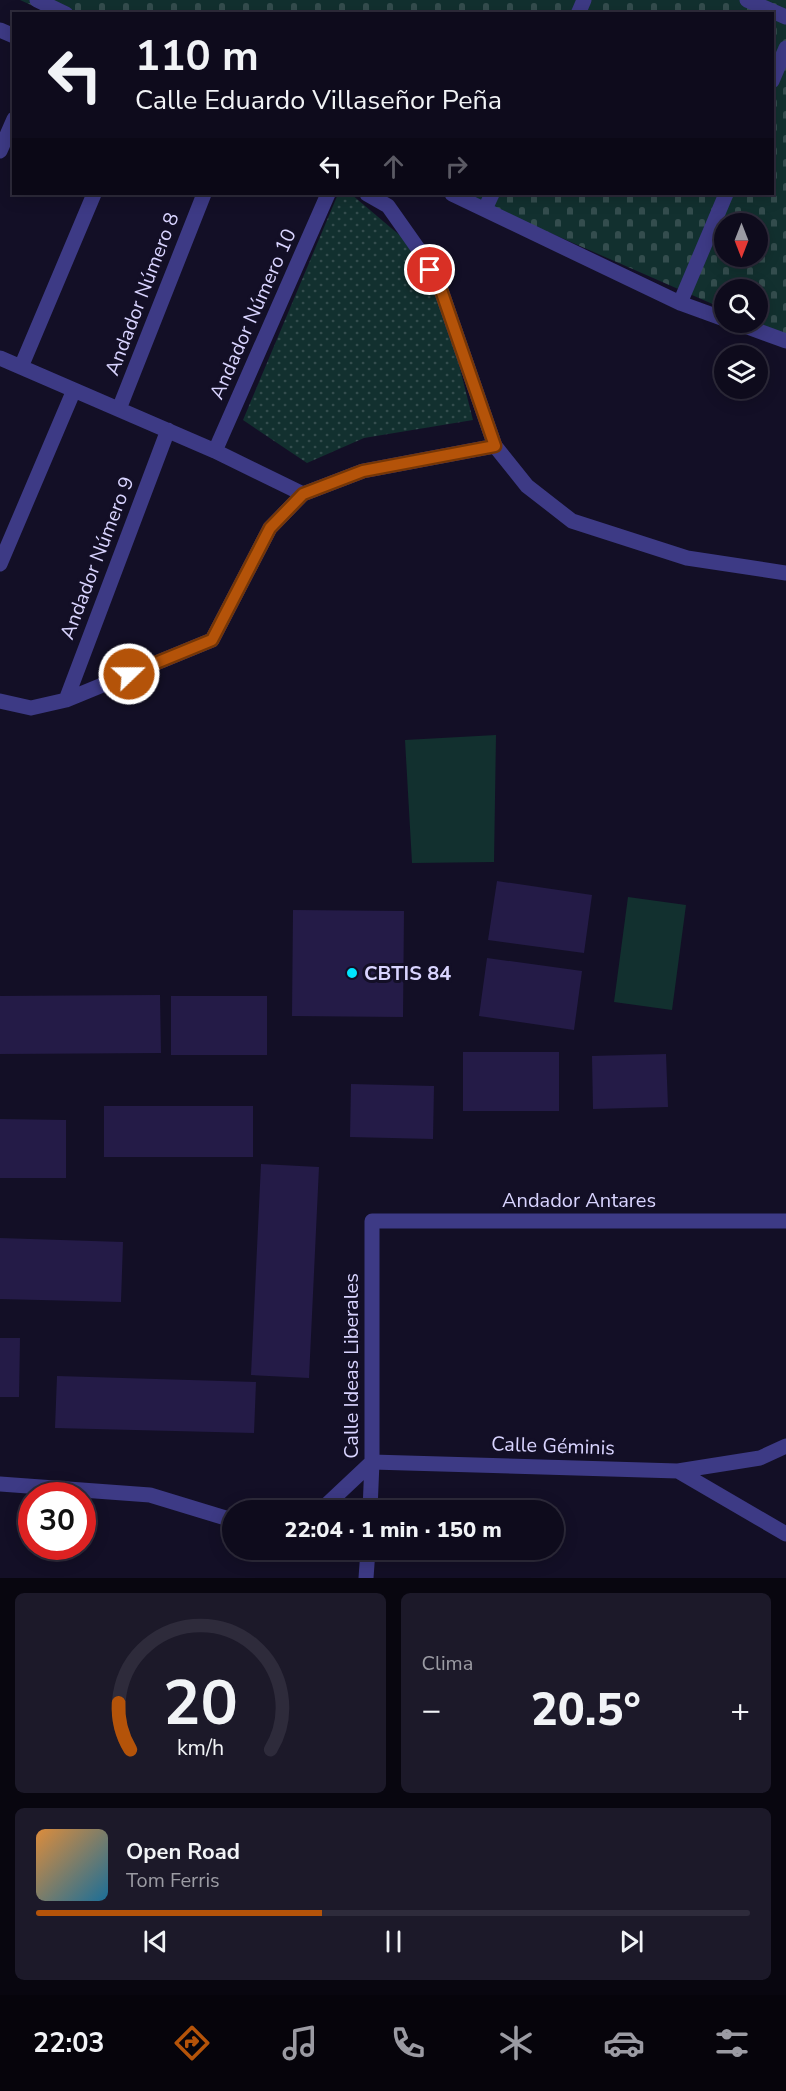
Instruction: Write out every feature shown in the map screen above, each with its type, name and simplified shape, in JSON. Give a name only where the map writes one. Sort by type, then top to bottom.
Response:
[{"type":"street","points":[[37,0],[62,12]]},
{"type":"street","points":[[747,0],[786,17]]},
{"type":"street","points":[[774,76],[786,48]]},
{"type":"street","points":[[0,151],[12,124]]},
{"type":"street","points":[[21,367],[94,195]]},
{"type":"street","name":"Andador Número 8","points":[[119,410],[204,195]]},
{"type":"street","name":"Andador Número 10","points":[[216,451],[328,195]]},
{"type":"street","points":[[369,195],[388,206],[419,250],[441,290],[495,446],[527,486],[572,521],[687,558],[786,573]]},
{"type":"street","points":[[454,195],[680,303],[714,315]]},
{"type":"street","points":[[485,209],[492,195]]},
{"type":"street","points":[[680,303],[726,195]]},
{"type":"street","points":[[764,333],[786,341]]},
{"type":"street","points":[[0,358],[216,451],[303,494]]},
{"type":"street","points":[[0,564],[74,390]]},
{"type":"street","name":"Andador Número 9","points":[[66,700],[168,430]]},
{"type":"street","points":[[0,701],[31,708],[66,700],[212,640],[270,528],[303,494],[363,471],[495,446]]},
{"type":"street","name":"Andador Antares","points":[[372,1221],[786,1221]]},
{"type":"street","name":"Calle Ideas Liberales","points":[[370,1500],[372,1221]]},
{"type":"street","points":[[678,1471],[759,1458],[786,1446]]},
{"type":"street","points":[[332,1500],[372,1462]]},
{"type":"street","name":"Calle Géminis","points":[[372,1462],[678,1471],[786,1534]]},
{"type":"street","points":[[0,1484],[150,1495],[222,1517]]},
{"type":"street","points":[[366,1578],[367,1560]]},
{"type":"green space","points":[[20,0],[786,0],[786,336],[768,328],[768,279],[714,279],[714,305],[463,195],[774,195],[774,12],[47,12]]},
{"type":"green space","points":[[338,195],[352,195],[416,249],[449,325],[473,420],[364,438],[307,463],[243,420]]},
{"type":"green space","points":[[496,735],[494,862],[412,863],[405,740]]},
{"type":"green space","points":[[628,897],[686,905],[672,1010],[614,1002]]},
{"type":"building","points":[[497,881],[592,895],[584,953],[488,940]]},
{"type":"building","points":[[293,910],[404,911],[403,1017],[292,1016]]},
{"type":"building","points":[[487,958],[582,971],[574,1030],[479,1016]]},
{"type":"building","points":[[160,995],[161,1053],[0,1054],[0,996]]},
{"type":"building","points":[[171,996],[267,996],[267,1055],[171,1055]]},
{"type":"building","points":[[463,1052],[559,1052],[559,1111],[463,1111]]},
{"type":"building","points":[[666,1054],[668,1107],[593,1109],[592,1056]]},
{"type":"building","points":[[351,1084],[434,1086],[433,1139],[350,1137]]},
{"type":"building","points":[[104,1106],[253,1106],[253,1157],[104,1157]]},
{"type":"building","points":[[0,1119],[66,1120],[66,1178],[0,1178]]},
{"type":"building","points":[[261,1164],[319,1167],[309,1378],[251,1375]]},
{"type":"building","points":[[0,1238],[123,1242],[121,1302],[0,1299]]},
{"type":"building","points":[[0,1338],[20,1338],[19,1397],[0,1397]]},
{"type":"building","points":[[57,1376],[256,1382],[254,1433],[55,1428]]},
{"type":"place","name":"CBTIS 84","points":[[352,973]]},
{"type":"route","points":[[129,674],[212,640],[270,528],[303,494],[363,471],[495,446],[441,290],[430,270]]}]
